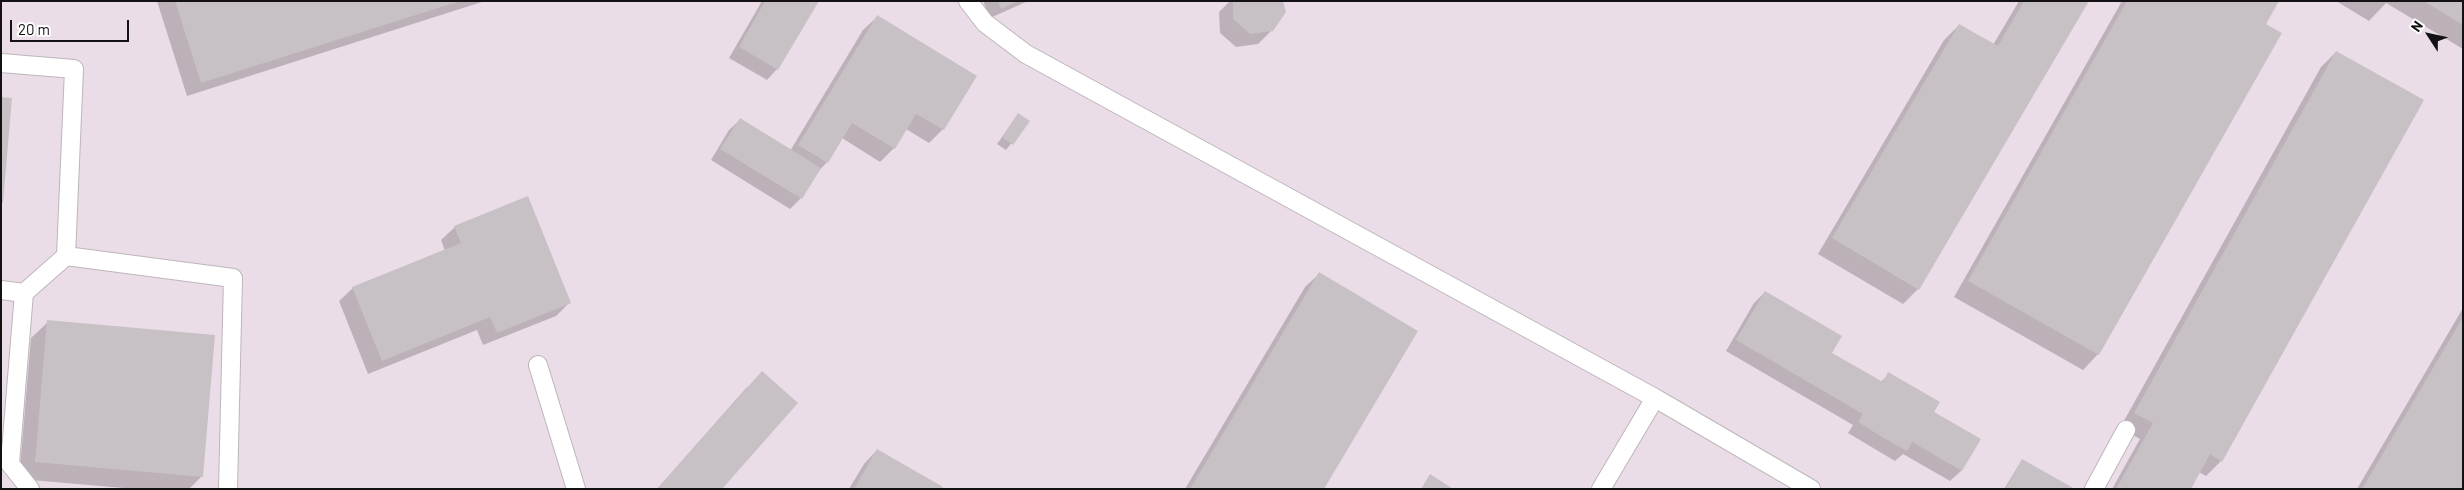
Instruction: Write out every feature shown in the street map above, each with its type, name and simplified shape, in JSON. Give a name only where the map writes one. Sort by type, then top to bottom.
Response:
[{"type":"lane","points":[[968,1],[985,23],[1026,54],[1655,398],[1811,489]]},
{"type":"lane","points":[[1,63],[74,69],[66,256],[24,293],[6,458],[30,489]]},
{"type":"lane","points":[[66,256],[233,278],[228,489]]},
{"type":"lane","points":[[1,290],[24,293]]},
{"type":"lane","points":[[538,365],[576,489]]},
{"type":"lane","points":[[1601,489],[1655,398]]},
{"type":"lane","points":[[2094,489],[2126,430]]},
{"type":"shaded area","points":[[1,1],[2463,1],[2463,489],[1,489]]},
{"type":"building","points":[[175,1],[456,1],[457,2],[201,83]]},
{"type":"building","points":[[765,1],[819,1],[778,70],[739,47]]},
{"type":"building","points":[[998,1],[1018,1],[1001,9]]},
{"type":"building","points":[[1233,1],[1283,1],[1286,12],[1273,31],[1250,34],[1233,19]]},
{"type":"building","points":[[2024,1],[2089,1],[1919,290],[1832,238],[1959,24],[1998,46]]},
{"type":"building","points":[[2127,1],[2279,1],[2266,24],[2282,33],[2099,355],[1968,281]]},
{"type":"building","points":[[2424,1],[2463,1],[2463,25]]},
{"type":"building","points":[[877,15],[977,76],[944,130],[916,114],[895,149],[852,123],[828,163],[798,145]]},
{"type":"building","points":[[2336,51],[2424,100],[2222,462],[2210,454],[2191,489],[2116,489],[2153,423],[2134,413]]},
{"type":"building","points":[[1,97],[12,98],[3,203],[1,203]]},
{"type":"building","points":[[1018,113],[1030,121],[1013,145],[1002,137]]},
{"type":"building","points":[[740,118],[821,168],[802,199],[720,149]]},
{"type":"building","points":[[528,196],[571,303],[497,333],[490,317],[382,361],[352,287],[461,243],[454,226]]},
{"type":"building","points":[[1319,272],[1418,331],[1324,489],[1190,489]]},
{"type":"building","points":[[1765,291],[1842,336],[1832,353],[1883,382],[1888,372],[1940,402],[1934,412],[1981,439],[1962,471],[1912,442],[1907,451],[1882,437],[1858,422],[1863,414],[1736,340]]},
{"type":"building","points":[[2463,317],[2463,489],[2362,489]]},
{"type":"building","points":[[47,320],[215,335],[203,477],[35,462]]},
{"type":"building","points":[[762,371],[798,403],[722,489],[657,489]]},
{"type":"building","points":[[877,449],[943,487],[942,489],[854,489]]},
{"type":"building","points":[[2022,459],[2075,489],[2005,489]]},
{"type":"building","points":[[1430,474],[1453,489],[1421,489]]}]
